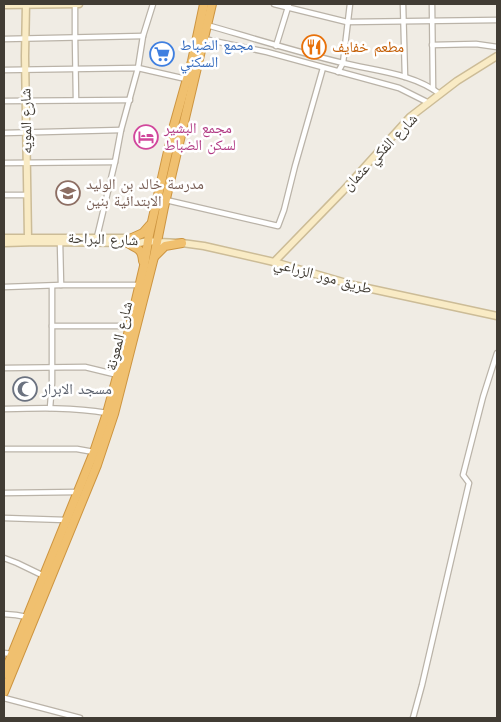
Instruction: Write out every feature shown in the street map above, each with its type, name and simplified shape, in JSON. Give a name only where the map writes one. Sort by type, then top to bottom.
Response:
[{"type":"highway","name":"شارع المعونة","points":[[4,692],[109,433],[154,258],[195,62],[204,4]]},
{"type":"highway","name":"شارع المعونة","points":[[4,674],[8,654],[27,617],[44,576],[94,452],[107,413],[144,266],[174,125],[186,79],[204,39],[212,4]]},
{"type":"highway","points":[[144,266],[142,252],[129,240],[146,230],[153,221]]},
{"type":"highway","points":[[154,258],[165,246],[182,243]]},
{"type":"street","name":"شارع المويه","points":[[26,4],[25,69],[28,238]]},
{"type":"street","points":[[4,5],[77,4],[75,37],[76,100]]},
{"type":"street","points":[[97,237],[121,130],[138,68],[143,36],[153,4]]},
{"type":"street","points":[[274,4],[288,5],[347,22],[497,20]]},
{"type":"street","points":[[338,72],[343,63],[350,4]]},
{"type":"street","points":[[403,4],[405,77]]},
{"type":"street","points":[[432,4],[433,89]]},
{"type":"street","points":[[276,46],[288,5]]},
{"type":"street","points":[[207,25],[276,46],[405,77],[440,94]]},
{"type":"street","points":[[4,39],[143,36]]},
{"type":"street","points":[[204,39],[267,52],[399,88],[429,102]]},
{"type":"street","points":[[432,45],[476,44],[497,47]]},
{"type":"street","name":"شارع الفكي عثمان","points":[[274,262],[342,192],[410,117],[458,81],[497,56]]},
{"type":"street","points":[[4,70],[138,68],[186,79]]},
{"type":"street","points":[[166,200],[278,226],[323,68]]},
{"type":"street","points":[[4,100],[130,100]]},
{"type":"street","points":[[4,133],[121,130]]},
{"type":"street","points":[[4,163],[115,162]]},
{"type":"street","points":[[4,195],[27,195]]},
{"type":"street","name":"شارع البراحة","points":[[4,238],[97,237],[129,240]]},
{"type":"street","name":"شارع البراحة","points":[[4,243],[143,238],[148,241]]},
{"type":"street","name":"طريق مور الزراعي","points":[[148,241],[182,243],[211,248],[274,262],[353,285],[497,316]]},
{"type":"street","points":[[60,242],[61,285]]},
{"type":"street","points":[[4,287],[139,285]]},
{"type":"street","points":[[50,408],[52,390],[52,286]]},
{"type":"street","points":[[52,326],[129,326]]},
{"type":"street","points":[[413,718],[469,484],[463,474],[483,397],[497,354]]},
{"type":"street","points":[[4,368],[88,367],[118,375]]},
{"type":"street","points":[[4,409],[79,408],[107,413]]},
{"type":"street","points":[[4,449],[77,449],[94,452]]},
{"type":"street","points":[[4,493],[78,492]]},
{"type":"street","points":[[4,518],[66,520]]},
{"type":"street","points":[[4,558],[44,576]]},
{"type":"street","points":[[4,614],[27,617]]},
{"type":"street","points":[[4,698],[80,718]]},
{"type":"place","name":"مطعم خفايف","points":[[314,47]]},
{"type":"place","name":"مجمع الضباط السكني","points":[[162,54]]},
{"type":"place","name":"مجمع البشير لسكن الضباط","points":[[146,137]]},
{"type":"place","name":"مدرسة خالد بن الوليد الابتدائية بنين","points":[[68,193]]},
{"type":"place","name":"مسجد الابرار","points":[[25,389]]}]
